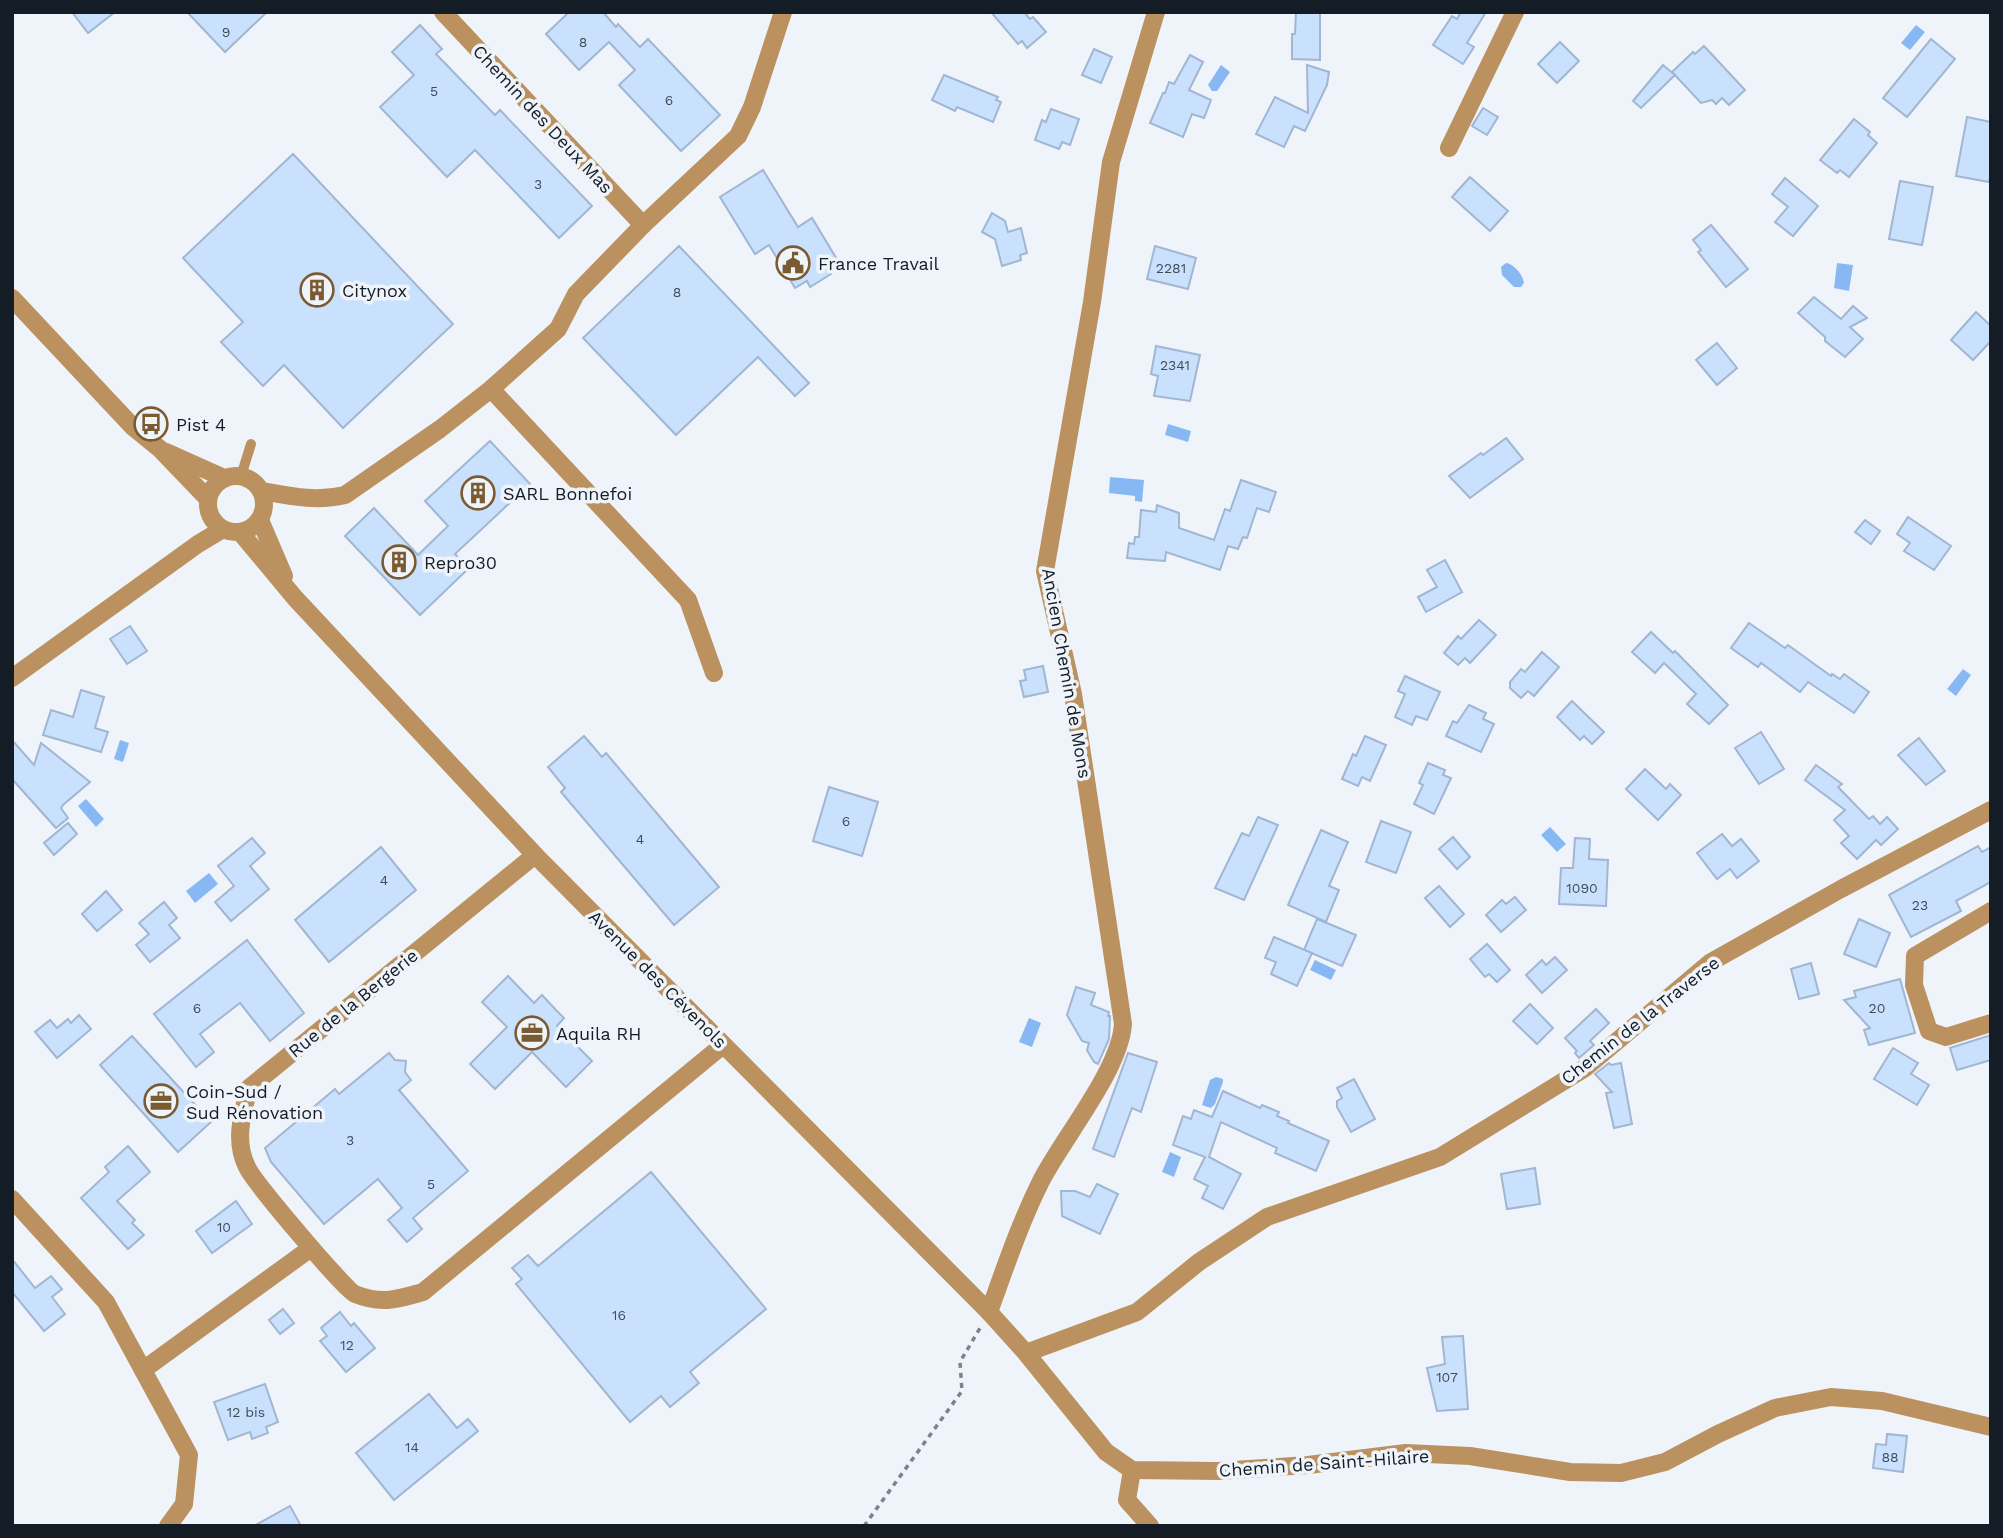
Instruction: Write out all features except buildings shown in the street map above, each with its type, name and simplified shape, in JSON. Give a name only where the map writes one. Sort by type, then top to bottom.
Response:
[{"type":"street","name":"Chemin des Deux Mas","points":[[443,12],[643,225]]},
{"type":"street","points":[[12,678],[198,544],[232,531],[248,530],[262,507],[306,499],[328,500],[345,495],[440,429],[491,389],[558,328],[576,293],[643,225],[738,136],[752,107],[783,12]]},
{"type":"street","name":"Ancien Chemin de Mons","points":[[989,1312],[1016,1239],[1042,1181],[1112,1062],[1122,1039],[1123,1024],[1073,694],[1045,571],[1092,302],[1111,162],[1156,12]]},
{"type":"street","points":[[1449,148],[1516,12]]},
{"type":"street","points":[[12,298],[133,427],[160,449],[208,499]]},
{"type":"street","points":[[491,389],[688,600],[714,673]]},
{"type":"street","points":[[160,449],[232,477],[250,478],[262,507]]},
{"type":"street","points":[[232,477],[211,491],[208,499],[211,516],[232,531]]},
{"type":"street","name":"Avenue des Cévenols","points":[[262,507],[295,598]]},
{"type":"street","name":"Avenue des Cévenols","points":[[232,531],[535,855],[1027,1353]]},
{"type":"street","name":"Chemin de la Traverse","points":[[1027,1353],[1137,1312],[1199,1262],[1267,1217],[1440,1157],[1585,1068],[1711,962],[1841,889],[1991,810]]},
{"type":"street","name":"Rue de la Bergerie","points":[[535,855],[249,1088],[238,1130],[247,1168],[311,1248],[353,1294],[386,1302],[423,1292],[723,1045]]},
{"type":"street","points":[[1991,911],[1915,956],[1914,985],[1929,1031],[1946,1037],[1991,1023]]},
{"type":"street","points":[[12,1199],[106,1302],[189,1455],[184,1504],[168,1526]]},
{"type":"street","points":[[143,1370],[311,1248]]},
{"type":"street","points":[[1027,1353],[1106,1452],[1132,1470],[1127,1500],[1150,1526]]},
{"type":"street","name":"Chemin de Saint-Hilaire","points":[[1132,1470],[1218,1471],[1308,1465],[1406,1453],[1470,1457],[1570,1472],[1621,1473],[1665,1462],[1775,1408],[1831,1397],[1882,1401],[1991,1427]]},
{"type":"lane","points":[[232,477],[251,444]]},
{"type":"path","points":[[864,1526],[962,1391],[960,1362],[989,1312]]},
{"type":"water","points":[[1916,25],[1925,32],[1910,50],[1901,43]]},
{"type":"water","points":[[1221,65],[1230,72],[1217,91],[1212,91],[1208,85]]},
{"type":"water","points":[[1506,263],[1520,273],[1524,283],[1521,287],[1514,287],[1502,275],[1501,267]]},
{"type":"water","points":[[1837,263],[1853,265],[1849,291],[1834,288]]},
{"type":"water","points":[[1168,424],[1191,431],[1188,442],[1165,435]]},
{"type":"water","points":[[1110,477],[1144,480],[1142,502],[1135,501],[1135,496],[1109,493]]},
{"type":"water","points":[[1963,669],[1971,675],[1956,696],[1947,689]]},
{"type":"water","points":[[120,740],[129,743],[123,762],[114,759]]},
{"type":"water","points":[[86,799],[104,819],[96,827],[78,806]]},
{"type":"water","points":[[1550,827],[1566,844],[1557,852],[1541,835]]},
{"type":"water","points":[[209,873],[218,884],[195,903],[186,891]]},
{"type":"water","points":[[1315,960],[1336,970],[1331,980],[1310,970]]},
{"type":"water","points":[[1029,1018],[1041,1023],[1032,1047],[1019,1042]]},
{"type":"water","points":[[1216,1077],[1223,1079],[1223,1082],[1211,1108],[1202,1105],[1210,1080]]},
{"type":"water","points":[[1170,1152],[1181,1157],[1174,1177],[1162,1172]]},
{"type":"place","name":"France Travail","points":[[793,263]]},
{"type":"place","name":"Citynox","points":[[317,290]]},
{"type":"place","name":"Pist 4","points":[[151,424]]},
{"type":"place","name":"SARL Bonnefoi","points":[[478,493]]},
{"type":"place","name":"Repro30","points":[[399,562]]},
{"type":"place","name":"Aquila RH","points":[[532,1033]]},
{"type":"place","name":"Coin-Sud / Sud Rénovation","points":[[161,1101]]}]
